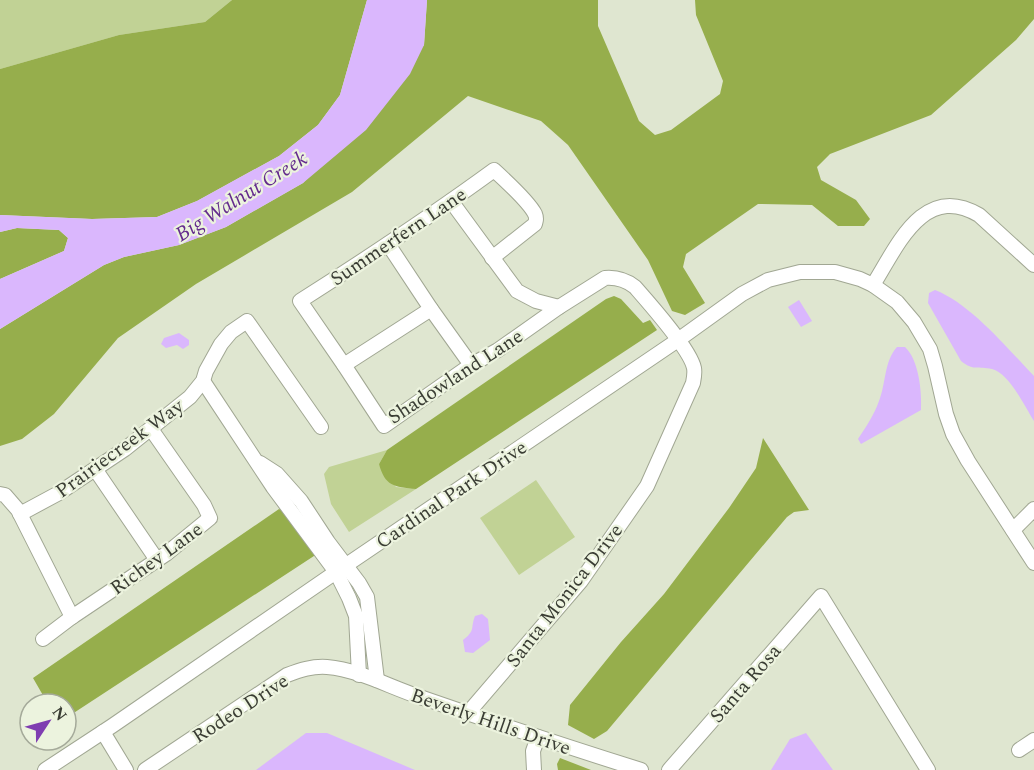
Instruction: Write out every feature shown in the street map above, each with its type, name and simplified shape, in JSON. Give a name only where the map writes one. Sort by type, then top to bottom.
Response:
[{"type":"street","name":"Summerfern Lane","points":[[300,301],[388,244],[494,170],[534,212],[536,218],[535,224],[492,258]]},
{"type":"street","points":[[451,201],[517,291],[536,301],[559,306]]},
{"type":"street","points":[[873,285],[907,230],[919,218],[941,206],[959,206],[969,209],[1031,257]]},
{"type":"street","points":[[388,244],[471,365]]},
{"type":"street","name":"Cardinal Park Drive","points":[[45,770],[678,340],[742,294],[758,284],[800,272],[834,272],[860,279],[897,302],[908,314],[924,336],[935,366],[953,434],[1034,563]]},
{"type":"street","name":"Shadowland Lane","points":[[300,301],[384,426],[559,306],[605,278],[613,277],[628,282],[640,293],[678,340]]},
{"type":"street","points":[[345,365],[431,309]]},
{"type":"street","name":"Prairiecreek Way","points":[[20,514],[59,493],[126,449],[190,397],[203,381],[221,344],[231,332],[247,321],[321,427]]},
{"type":"street","name":"Santa Monica Drive","points":[[468,713],[581,580],[647,486],[693,383],[695,370],[678,340]]},
{"type":"street","points":[[203,381],[254,459],[277,474],[301,501],[328,542],[341,568],[356,616],[359,675]]},
{"type":"street","name":"Richey Lane","points":[[43,639],[157,560],[210,518],[150,429]]},
{"type":"street","points":[[95,469],[157,560]]},
{"type":"street","points":[[0,494],[5,495],[20,514],[72,617]]},
{"type":"street","points":[[1012,530],[1034,509]]},
{"type":"street","points":[[341,568],[359,583],[367,597],[377,680]]},
{"type":"street","name":"Santa Rosa","points":[[669,770],[820,596],[928,770]]},
{"type":"street","name":"Rodeo Drive","points":[[145,770],[287,675],[313,667],[342,669]]},
{"type":"street","name":"Beverly Hills Drive","points":[[342,669],[413,695],[641,770]]},
{"type":"street","points":[[103,732],[126,770]]},
{"type":"street","points":[[534,770],[533,751],[538,737]]},
{"type":"street","points":[[1018,750],[1034,740]]},
{"type":"green space","points":[[0,0],[232,0],[205,22],[119,35],[0,69]]},
{"type":"green space","points":[[232,0],[367,0],[340,95],[318,125],[279,156],[197,201],[157,217],[92,219],[0,215],[0,69],[119,35],[205,22]]},
{"type":"green space","points":[[427,0],[598,0],[598,26],[639,121],[655,135],[671,130],[720,94],[723,81],[696,15],[695,0],[1034,0],[1034,19],[1016,40],[931,115],[830,154],[817,167],[821,180],[856,200],[870,219],[864,226],[838,226],[812,205],[758,204],[686,254],[683,267],[705,303],[685,315],[672,311],[648,260],[568,145],[541,121],[468,96],[352,192],[196,284],[118,338],[54,414],[22,439],[0,446],[0,329],[104,265],[124,257],[179,245],[226,227],[303,183],[424,45]]},
{"type":"green space","points":[[17,228],[59,230],[68,238],[64,251],[0,279],[0,232]]},
{"type":"green space","points":[[614,296],[621,299],[643,323],[650,320],[657,330],[416,489],[396,486],[384,477],[379,464],[387,450],[606,299]]},
{"type":"green space","points":[[763,438],[809,510],[794,512],[787,517],[607,731],[594,739],[568,725],[570,705],[664,594],[729,508],[756,468]]},
{"type":"green space","points":[[387,450],[379,464],[396,487],[416,489],[349,532],[331,504],[324,474],[329,467]]},
{"type":"green space","points":[[536,480],[575,537],[519,575],[480,518]]},
{"type":"green space","points":[[279,509],[288,513],[317,554],[78,710],[78,692],[41,692],[33,678]]},
{"type":"green space","points":[[560,758],[591,770],[558,770],[557,764]]},
{"type":"water","name":"Big Walnut Creek","points":[[367,0],[427,0],[424,45],[410,74],[366,130],[303,183],[226,227],[179,245],[124,257],[104,265],[0,329],[0,279],[64,251],[68,238],[59,230],[17,228],[0,232],[0,215],[92,219],[157,217],[197,201],[279,156],[318,125],[340,95]]},
{"type":"water","points":[[935,290],[962,305],[975,316],[1034,376],[1034,421],[1016,391],[998,372],[992,369],[972,367],[961,361],[928,303],[929,293]]},
{"type":"water","points":[[799,300],[812,321],[801,327],[788,307]]},
{"type":"water","points":[[179,333],[189,340],[189,345],[183,349],[177,345],[166,348],[161,344],[164,338]]},
{"type":"water","points":[[897,347],[905,347],[914,360],[920,386],[921,410],[861,444],[858,439],[877,406],[887,366]]},
{"type":"water","points":[[482,614],[488,619],[490,640],[473,653],[465,652],[463,640],[471,631],[475,616]]},
{"type":"water","points":[[306,733],[327,733],[415,770],[256,770]]},
{"type":"water","points":[[806,733],[833,770],[771,770],[790,739]]}]
